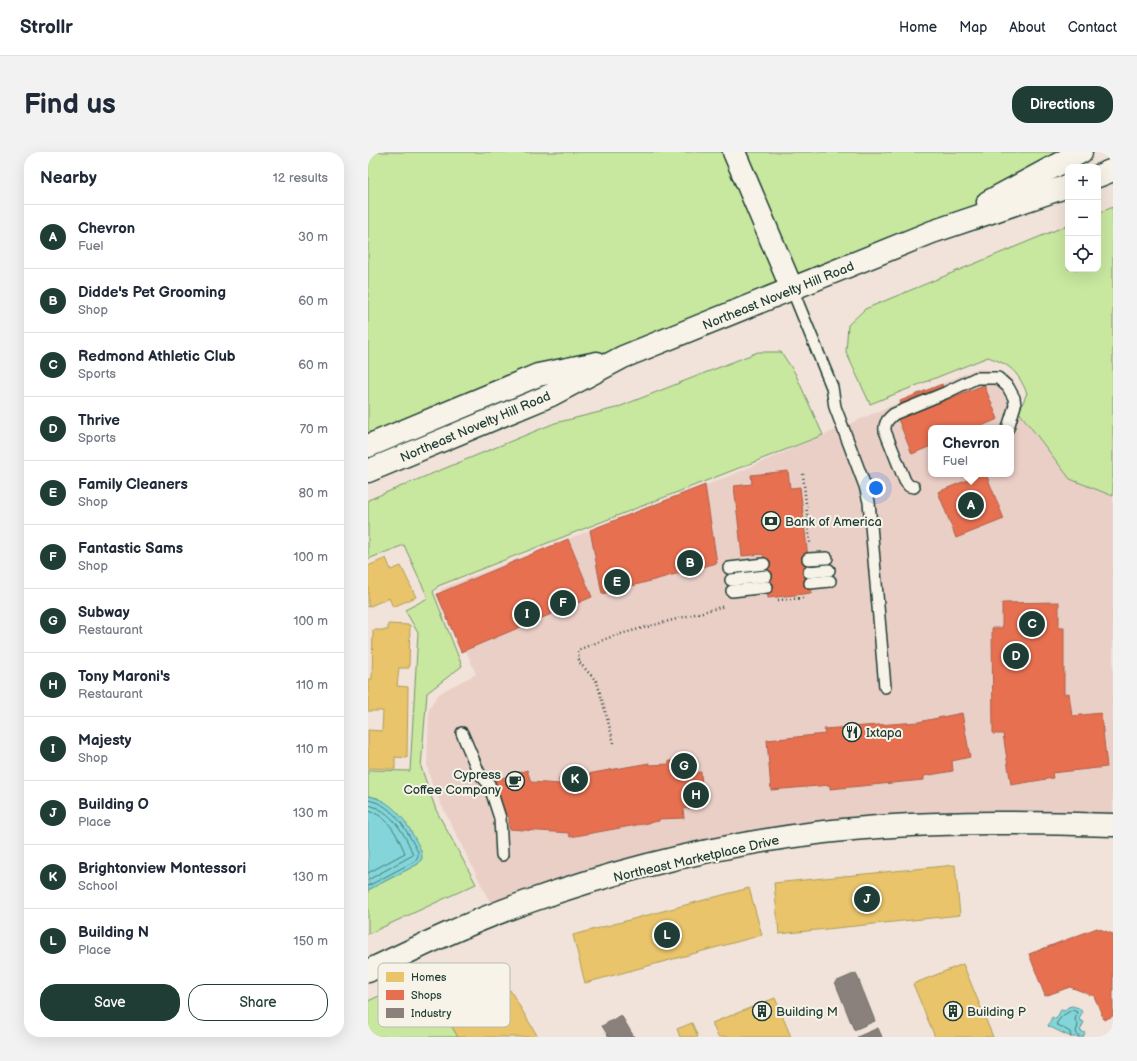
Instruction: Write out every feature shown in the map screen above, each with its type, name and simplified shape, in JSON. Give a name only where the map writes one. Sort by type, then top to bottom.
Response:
[{"type":"main road","points":[[734,152],[792,289]]},
{"type":"main road","name":"Northeast Novelty Hill Road","points":[[932,232],[1081,152]]},
{"type":"main road","points":[[1101,175],[1113,170]]},
{"type":"main road","name":"Northeast Novelty Hill Road","points":[[368,471],[551,395],[623,357],[932,232],[1065,187]]},
{"type":"main road","name":"Northeast Novelty Hill Road","points":[[368,446],[538,375],[623,357]]},
{"type":"main road","name":"Northeast Marketplace Drive","points":[[384,963],[407,952],[532,900],[645,866],[750,842],[824,832],[953,823],[1113,825]]},
{"type":"main road","name":"Northeast Marketplace Drive","points":[[368,971],[378,966]]},
{"type":"lane","points":[[792,289],[832,387],[835,407],[868,497],[885,687]]},
{"type":"lane","points":[[914,487],[909,486],[905,481],[885,431],[887,420],[894,414],[946,393],[976,378],[998,378],[1008,387],[1014,398],[1015,405],[1009,425]]},
{"type":"lane","points":[[810,559],[827,558]]},
{"type":"lane","points":[[729,568],[764,564]]},
{"type":"lane","points":[[811,579],[829,575]]},
{"type":"lane","points":[[732,586],[766,582]]},
{"type":"lane","points":[[462,734],[479,773],[489,784],[498,811],[501,826],[502,855]]},
{"type":"path","points":[[802,474],[810,559]]},
{"type":"path","points":[[771,601],[816,596],[811,579]]},
{"type":"path","points":[[614,742],[598,682],[579,662],[578,650],[613,636],[726,606]]},
{"type":"shaded area","points":[[976,369],[986,369],[1007,375],[1015,384],[1021,399],[1019,412],[1070,479],[1113,496],[1113,825],[824,832],[496,914],[433,788],[427,766],[429,710],[432,703],[438,695],[445,690],[476,674],[440,589],[734,474]]},
{"type":"green space","points":[[368,152],[1081,152],[932,232],[623,357],[538,375],[368,446]]},
{"type":"green space","points":[[1113,207],[1113,496],[1070,479],[1019,412],[1027,393],[1020,379],[1008,366],[996,360],[988,357],[870,404],[846,352],[848,325],[865,309],[1065,226],[1065,272],[1101,272],[1101,212]]},
{"type":"green space","points":[[758,352],[781,352],[795,373],[823,435],[438,586],[433,592],[462,666],[427,693],[421,767],[436,810],[476,884],[368,934],[368,890],[418,864],[422,858],[378,798],[368,796],[368,770],[410,771],[418,633],[405,610],[428,598],[404,545],[368,559],[368,500],[555,423],[616,408]]},
{"type":"green space","points":[[378,997],[378,1027],[452,1027],[458,1037],[368,1037],[368,1001]]},
{"type":"water","points":[[368,796],[383,801],[400,815],[419,846],[422,858],[418,864],[368,890]]},
{"type":"water","points":[[1072,1006],[1079,1008],[1082,1012],[1079,1020],[1084,1022],[1080,1031],[1085,1033],[1083,1037],[1071,1037],[1048,1026],[1052,1017],[1056,1019],[1061,1010],[1065,1011],[1068,1007]]},
{"type":"building: Homes","points":[[386,558],[391,570],[401,566],[416,597],[393,607],[389,598],[368,607],[368,566]]},
{"type":"building: Homes","points":[[388,624],[410,625],[409,668],[399,668],[397,686],[408,687],[407,758],[395,757],[395,769],[368,768],[368,730],[382,731],[383,711],[368,711],[368,679],[372,679],[373,630],[388,630]]},
{"type":"building: Homes","points":[[955,865],[960,915],[779,934],[774,883]]},
{"type":"building: Homes","points":[[749,888],[762,935],[585,983],[573,935]]},
{"type":"building: Homes","name":"Building P","points":[[963,964],[993,1037],[935,1037],[913,984]]},
{"type":"building: Homes","points":[[510,990],[538,1037],[458,1037],[452,1027],[510,1027]]},
{"type":"building: Homes","name":"Building M","points":[[775,998],[791,1037],[718,1037],[712,1023]]},
{"type":"building: Homes","points":[[692,1023],[698,1037],[680,1037],[677,1029]]},
{"type":"building: Shops","points":[[942,384],[948,399],[984,385],[998,419],[984,425],[928,425],[928,447],[912,454],[898,419],[906,416],[900,401]]},
{"type":"building: Shops","name":"Bank of America","points":[[788,471],[790,488],[800,487],[812,593],[768,598],[763,554],[742,556],[734,486],[752,484],[751,475]]},
{"type":"building: Shops","points":[[975,477],[987,477],[1004,519],[956,538],[938,492]]},
{"type":"building: Shops","points":[[705,485],[717,563],[602,594],[590,530]]},
{"type":"building: Shops","points":[[568,539],[592,597],[461,652],[437,594]]},
{"type":"building: Shops","points":[[1059,602],[1059,628],[1064,628],[1064,694],[1069,693],[1072,716],[1101,713],[1107,767],[1052,773],[1053,778],[1011,785],[1003,734],[993,734],[992,628],[1002,628],[1002,603]]},
{"type":"building: Shops","points":[[962,713],[970,757],[952,761],[953,771],[924,776],[924,780],[830,789],[830,785],[771,790],[767,740],[825,734],[824,729],[918,722]]},
{"type":"building: Shops","points":[[688,760],[689,773],[701,772],[703,807],[683,809],[684,818],[659,819],[659,821],[570,837],[569,833],[509,829],[509,816],[505,817],[493,781],[527,770],[531,782],[560,784],[559,779],[649,763],[649,765],[669,764],[669,761]]},
{"type":"building: Shops","points":[[1097,928],[1113,934],[1113,1016],[1104,1020],[1094,996],[1070,987],[1045,996],[1029,954]]},
{"type":"building: Industry","points":[[856,973],[875,1021],[854,1030],[835,982]]},
{"type":"building: Industry","points":[[621,1015],[634,1037],[609,1037],[602,1026]]},
{"type":"building: Industry","points":[[878,1028],[882,1037],[857,1037]]},
{"type":"place","name":"Chevron","points":[[971,505]]},
{"type":"place","name":"Bank of America","points":[[771,521]]},
{"type":"place","name":"Didde's Pet Grooming","points":[[690,563]]},
{"type":"place","name":"Family Cleaners","points":[[617,582]]},
{"type":"place","name":"Fantastic Sams","points":[[563,603]]},
{"type":"place","name":"Majesty","points":[[527,614]]},
{"type":"place","name":"Redmond Athletic Club","points":[[1032,624]]},
{"type":"place","name":"Thrive","points":[[1016,656]]},
{"type":"place","name":"Ixtapa","points":[[852,732]]},
{"type":"place","name":"Subway","points":[[684,766]]},
{"type":"place","name":"Brightonview Montessori","points":[[575,779]]},
{"type":"place","name":"Cypress Coffee Company","points":[[515,781]]},
{"type":"place","name":"Tony Maroni's","points":[[696,795]]},
{"type":"place","name":"Building O","points":[[867,899]]},
{"type":"place","name":"Building N","points":[[667,935]]},
{"type":"place","name":"Building M","points":[[762,1011]]},
{"type":"place","name":"Building P","points":[[953,1011]]}]
